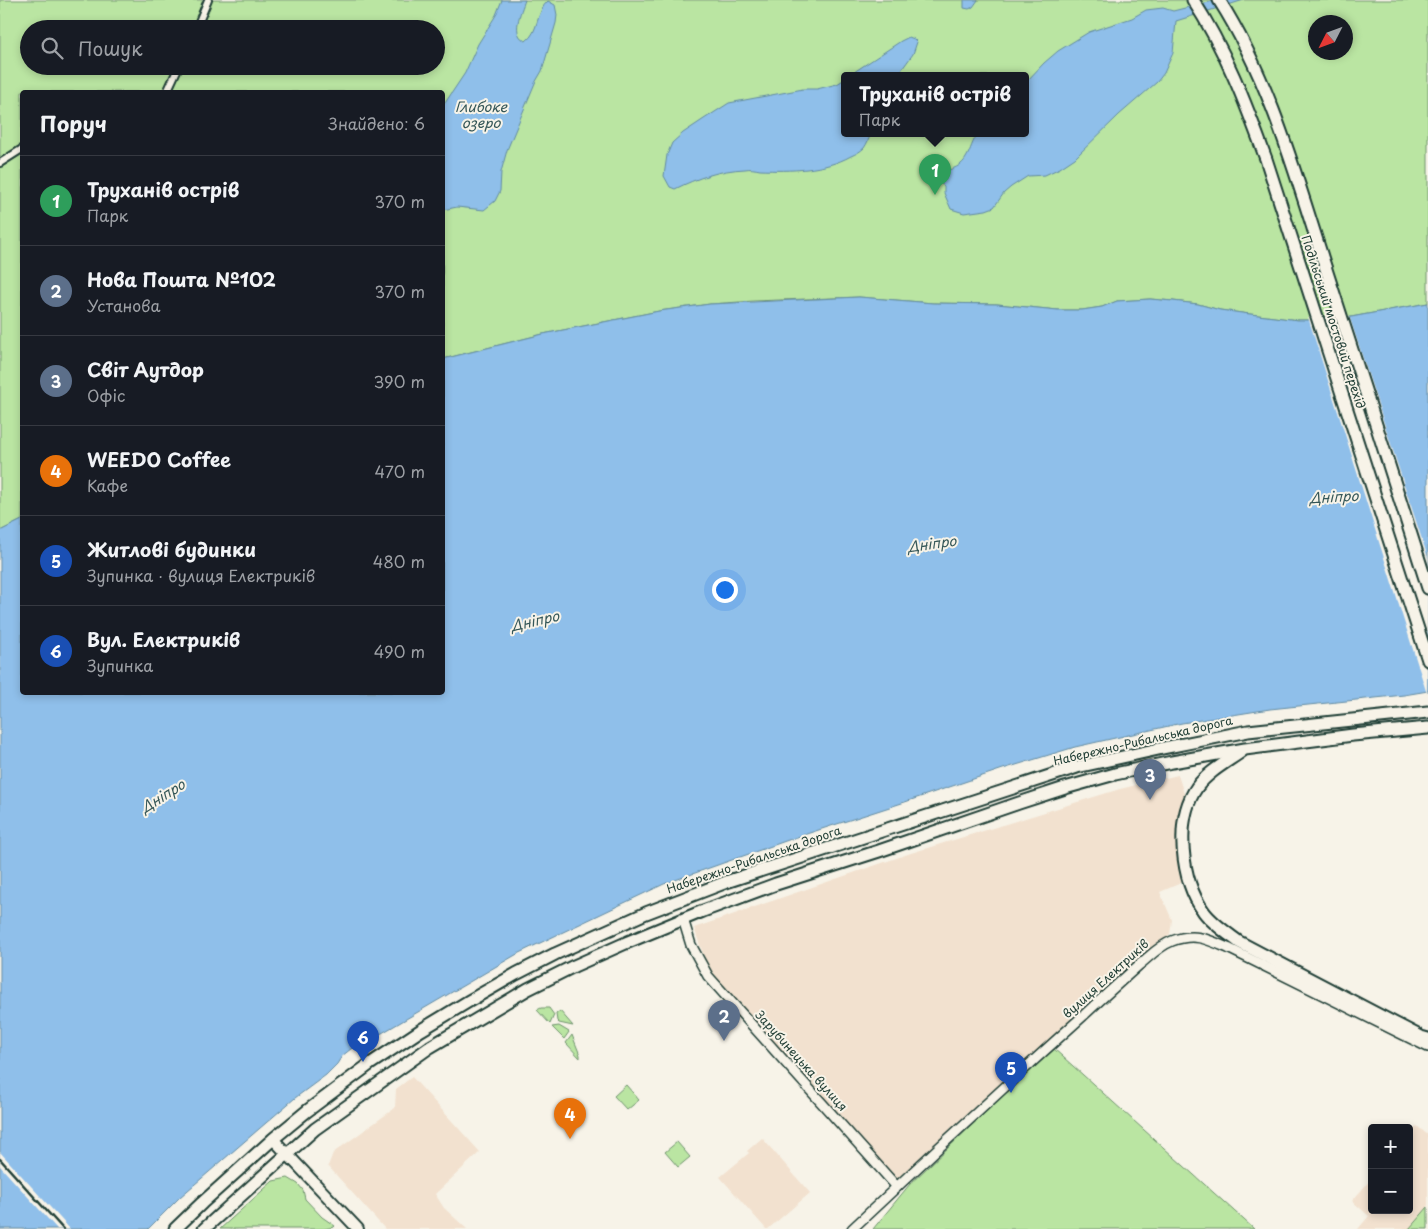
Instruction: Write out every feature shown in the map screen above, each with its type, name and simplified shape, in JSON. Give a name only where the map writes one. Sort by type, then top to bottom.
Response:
[{"type":"main road","name":"Подільський мостовий перехід","points":[[1193,0],[1207,21],[1242,96],[1266,159],[1428,660]]},
{"type":"main road","name":"Подільський мостовий перехід","points":[[1219,0],[1231,19],[1264,84],[1341,311],[1428,588]]},
{"type":"main road","name":"Набережно-Рибальська дорога","points":[[175,1229],[273,1138],[370,1064],[420,1030],[476,996],[547,958],[646,913],[729,881],[1078,767],[1248,731],[1428,712]]},
{"type":"main road","points":[[204,1229],[315,1129],[430,1047],[528,989],[574,966],[683,919],[776,884],[1066,788],[1115,774],[1245,749],[1353,735],[1428,728]]},
{"type":"main road","points":[[1245,749],[1201,782],[1190,801],[1185,816],[1183,829],[1184,862],[1193,892],[1203,910],[1209,918],[1239,942],[1421,1038],[1428,1039]]},
{"type":"street","points":[[200,20],[208,0]]},
{"type":"street","points":[[169,90],[175,75]]},
{"type":"street","points":[[0,163],[20,151]]},
{"type":"street","name":"Зарубинецька вулиця","points":[[683,919],[691,945],[708,976],[897,1186]]},
{"type":"street","name":"вулиця Електриків","points":[[852,1229],[980,1109],[1138,966],[1161,947],[1172,941],[1196,936],[1230,949],[1428,1047]]},
{"type":"street","points":[[273,1138],[358,1229]]},
{"type":"shaded area","points":[[1178,775],[1188,806],[1188,880],[1160,892],[1172,920],[1170,934],[1050,1040],[898,1183],[709,971],[694,928],[911,853],[1120,789]]},
{"type":"shaded area","points":[[412,1077],[480,1152],[435,1194],[444,1208],[467,1229],[385,1229],[328,1166],[333,1153],[395,1108],[396,1089]]},
{"type":"shaded area","points":[[1417,1126],[1428,1135],[1428,1229],[1358,1229],[1369,1216],[1352,1201],[1368,1183],[1368,1214],[1413,1214],[1413,1130]]},
{"type":"shaded area","points":[[762,1138],[810,1193],[768,1229],[720,1177],[749,1153],[747,1151]]},
{"type":"green space","points":[[0,0],[1428,0],[1428,303],[1351,317],[1298,320],[1220,310],[1198,304],[1150,299],[1117,301],[1102,307],[1082,310],[1058,310],[997,304],[933,303],[859,297],[754,301],[710,304],[659,311],[543,334],[445,358],[445,90],[20,90],[20,521],[0,531]]},
{"type":"green space","points":[[549,1008],[554,1015],[550,1024],[537,1010]]},
{"type":"green space","points":[[560,1011],[573,1026],[557,1021],[556,1014]]},
{"type":"green space","points":[[559,1026],[569,1032],[564,1039],[552,1027]]},
{"type":"green space","points":[[572,1035],[580,1055],[580,1058],[566,1043]]},
{"type":"green space","points":[[1053,1048],[1254,1229],[873,1229],[910,1184]]},
{"type":"green space","points":[[626,1085],[639,1100],[627,1110],[614,1096]]},
{"type":"green space","points":[[677,1142],[690,1157],[678,1167],[665,1152]]},
{"type":"green space","points":[[288,1178],[298,1184],[303,1190],[305,1199],[334,1227],[324,1229],[220,1229],[273,1181]]},
{"type":"green space","points":[[1428,1207],[1428,1229],[1409,1229]]},
{"type":"water","name":"Глибоке озеро","points":[[502,0],[525,0],[519,17],[518,29],[521,38],[526,41],[533,32],[541,10],[548,1],[555,5],[557,15],[542,71],[535,83],[507,150],[501,172],[500,191],[495,201],[484,210],[457,207],[445,210],[445,103],[465,73],[478,44],[496,15]]},
{"type":"water","points":[[964,0],[978,0],[969,9],[964,8]]},
{"type":"water","points":[[1217,0],[1244,0],[1176,21],[1173,53],[1164,73],[1157,82],[1119,115],[1075,158],[1045,175],[1028,176],[1004,193],[994,207],[964,213],[951,209],[944,193],[944,186],[939,182],[924,181],[923,175],[927,171],[949,170],[959,166],[968,155],[976,137],[1029,137],[1029,79],[1058,51],[1089,32],[1132,18],[1146,10],[1163,8],[1173,11]]},
{"type":"water","points":[[909,37],[917,42],[913,54],[900,72],[854,72]]},
{"type":"water","points":[[841,82],[841,137],[870,137],[864,148],[858,152],[830,165],[807,169],[727,171],[709,175],[675,189],[670,187],[664,176],[667,155],[672,143],[683,133],[729,103],[837,84]]},
{"type":"water","name":"Дніпро","points":[[859,297],[933,303],[997,304],[1058,310],[1082,310],[1102,307],[1117,301],[1150,299],[1198,304],[1220,310],[1298,320],[1316,320],[1351,317],[1428,303],[1428,691],[1270,709],[1182,723],[1075,747],[794,838],[664,884],[519,953],[382,1033],[356,1045],[342,1056],[326,1075],[295,1098],[180,1197],[148,1229],[0,1229],[0,531],[20,521],[20,695],[445,695],[445,358],[543,334],[659,311],[710,304]]},
{"type":"pier","points":[[1349,315],[1428,558],[1427,694],[1308,317]]},
{"type":"pier","points":[[0,1152],[70,1229],[57,1229],[0,1166]]},
{"type":"railway","points":[[0,1159],[63,1229]]},
{"type":"place","name":"Труханів острів","points":[[935,195]]},
{"type":"place","name":"Світ Аутдор","points":[[1150,800]]},
{"type":"place","name":"Нова Пошта №102","points":[[724,1041]]},
{"type":"place","name":"Вул. Електриків","points":[[363,1062]]},
{"type":"place","name":"Житлові будинки","points":[[1011,1093]]},
{"type":"place","name":"WEEDO Coffee","points":[[570,1139]]}]
